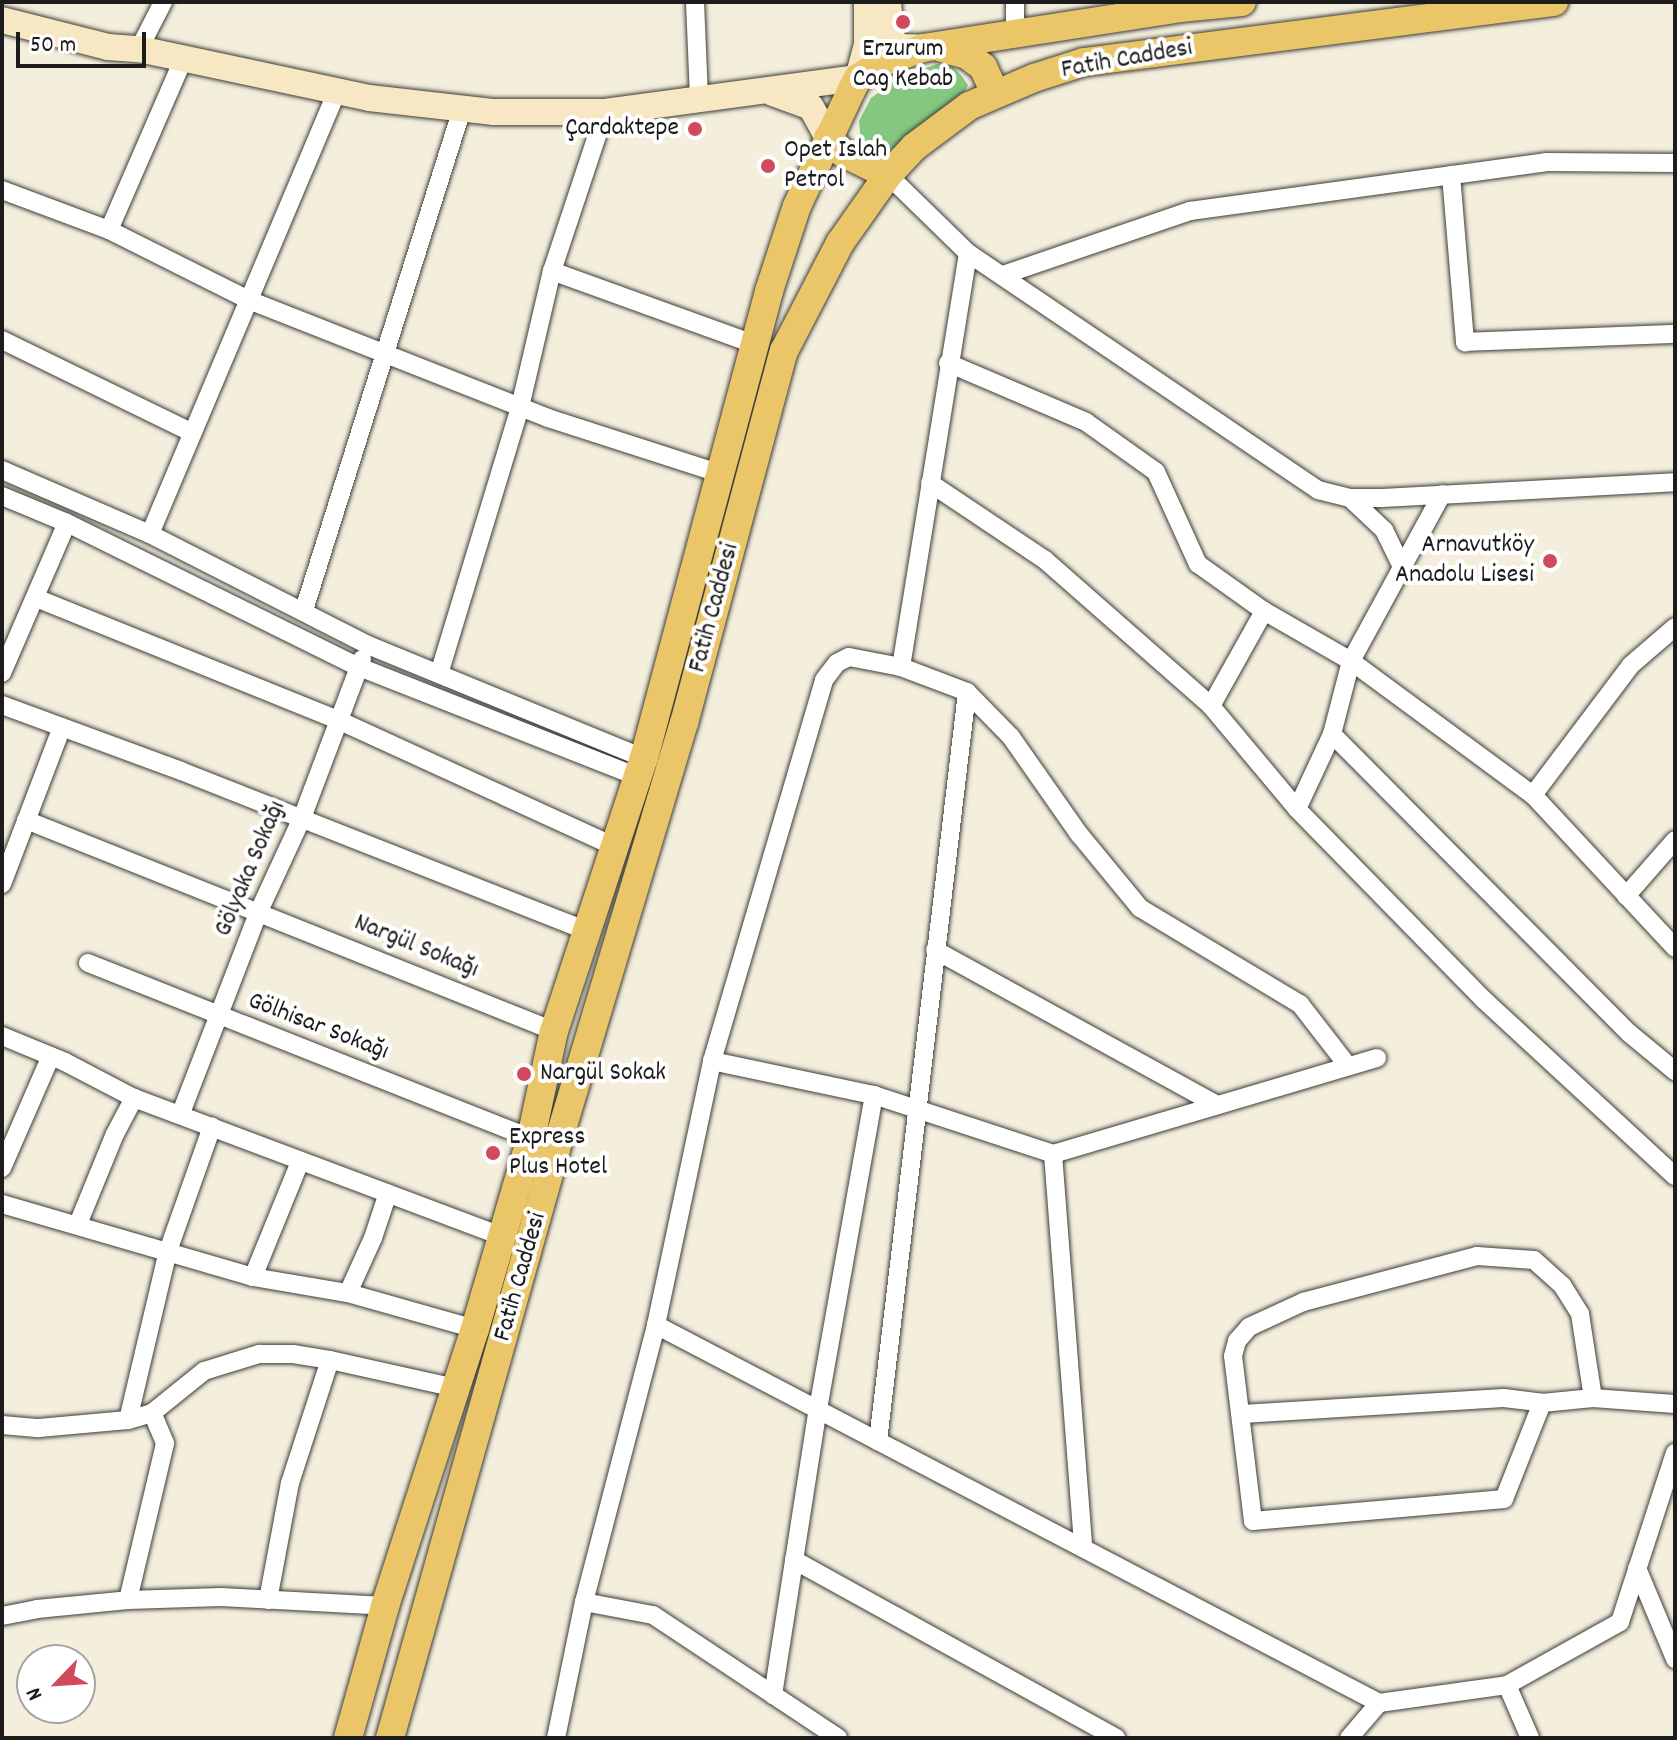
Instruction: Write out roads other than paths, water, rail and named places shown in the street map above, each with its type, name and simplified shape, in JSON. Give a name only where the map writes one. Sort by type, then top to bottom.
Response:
[{"type":"main road","points":[[2,20],[108,47],[139,49],[337,91],[462,109],[605,112],[858,78],[867,44],[867,2]]},
{"type":"main road","points":[[888,2],[891,38],[899,47],[967,55],[983,67],[995,93]]},
{"type":"main road","name":"Fatih Caddesi","points":[[348,1738],[385,1606],[475,1329],[531,1138],[554,1031],[641,768],[754,344],[797,206],[858,78],[883,62],[923,48],[1180,8],[1242,2]]},
{"type":"main road","name":"Fatih Caddesi","points":[[390,1738],[556,1149],[684,723],[784,351],[840,243],[888,175],[940,127],[969,106],[995,93],[1084,62],[1554,2]]},
{"type":"main road","points":[[758,90],[799,100],[811,107],[828,138],[843,153],[888,175]]},
{"type":"street","points":[[139,49],[163,2]]},
{"type":"street","points":[[695,2],[699,98]]},
{"type":"street","points":[[1015,2],[1015,36]]},
{"type":"street","points":[[109,230],[183,60]]},
{"type":"street","points":[[150,534],[251,301],[337,91]]},
{"type":"street","points":[[304,610],[462,109]]},
{"type":"street","points":[[439,674],[520,407],[552,271],[605,112]]},
{"type":"street","points":[[1003,275],[1190,211],[1546,162],[1675,163]]},
{"type":"street","points":[[888,175],[968,253],[1259,453],[1318,490],[1350,498],[1675,482]]},
{"type":"street","points":[[1451,175],[1465,342],[1675,334]]},
{"type":"street","points":[[2,190],[109,230],[251,301],[520,407],[718,473]]},
{"type":"street","points":[[901,667],[968,253]]},
{"type":"street","points":[[552,271],[754,344]]},
{"type":"street","points":[[2,340],[193,433]]},
{"type":"street","points":[[948,363],[1086,422],[1156,472],[1198,564],[1264,611],[1351,661],[1533,795],[1675,948]]},
{"type":"street","points":[[2,470],[150,534],[368,645],[439,674],[641,768]]},
{"type":"street","points":[[930,483],[1045,560],[1211,706],[1297,809],[1484,1000],[1675,1176]]},
{"type":"street","points":[[1297,809],[1332,734],[1351,661],[1442,494]]},
{"type":"street","points":[[2,496],[67,523],[359,667],[641,768]]},
{"type":"street","points":[[1350,498],[1384,530],[1401,565]]},
{"type":"street","points":[[2,673],[67,523]]},
{"type":"street","points":[[36,598],[338,720],[617,848]]},
{"type":"street","points":[[1211,706],[1264,611]]},
{"type":"street","points":[[1533,795],[1631,665],[1675,627]]},
{"type":"street","name":"Gölyaka Sokağı","points":[[181,1113],[259,911],[302,818],[368,645]]},
{"type":"street","points":[[556,1738],[584,1602],[656,1325],[712,1061],[824,680],[832,667],[849,657],[901,667],[967,692],[1011,737],[1079,834],[1140,908],[1300,1004],[1348,1066]]},
{"type":"street","points":[[878,1441],[967,692]]},
{"type":"street","points":[[2,705],[302,818],[588,931]]},
{"type":"street","points":[[2,884],[62,727]]},
{"type":"street","points":[[1332,734],[1629,1033],[1675,1071]]},
{"type":"street","name":"Nargül Sokağı","points":[[26,820],[554,1031]]},
{"type":"street","points":[[1626,896],[1675,840]]},
{"type":"street","points":[[935,950],[1217,1105]]},
{"type":"street","name":"Gölhisar Sokağı","points":[[88,963],[531,1138]]},
{"type":"street","points":[[2,1036],[51,1056],[134,1098],[181,1113],[300,1162],[502,1236]]},
{"type":"street","points":[[2,1168],[51,1056]]},
{"type":"street","points":[[712,1061],[874,1095],[1053,1154],[1377,1058]]},
{"type":"street","points":[[773,1695],[818,1409],[874,1095]]},
{"type":"street","points":[[78,1224],[115,1134],[134,1098]]},
{"type":"street","points":[[128,1420],[168,1251],[212,1127]]},
{"type":"street","points":[[1053,1154],[1083,1548]]},
{"type":"street","points":[[253,1277],[300,1162]]},
{"type":"street","points":[[348,1293],[373,1238],[388,1193]]},
{"type":"street","points":[[2,1204],[253,1277],[348,1293],[475,1329]]},
{"type":"street","points":[[1542,1403],[1504,1499],[1253,1521],[1233,1356],[1237,1341],[1249,1327],[1303,1302],[1477,1256],[1534,1260],[1562,1285],[1580,1314],[1593,1398]]},
{"type":"street","points":[[656,1325],[1379,1703],[1507,1685],[1620,1622],[1668,1488],[1675,1453]]},
{"type":"street","points":[[2,1425],[39,1428],[128,1420],[152,1413],[204,1371],[230,1360],[276,1353],[330,1360],[456,1388]]},
{"type":"street","points":[[268,1600],[290,1483],[330,1360]]},
{"type":"street","points":[[1242,1414],[1504,1398],[1542,1403],[1593,1398],[1675,1404]]},
{"type":"street","points":[[128,1600],[165,1443],[152,1413]]},
{"type":"street","points":[[794,1560],[1116,1738]]},
{"type":"street","points":[[1637,1568],[1675,1659]]},
{"type":"street","points":[[2,1616],[37,1609],[128,1600],[268,1600],[385,1606]]},
{"type":"street","points":[[584,1602],[653,1615],[838,1738]]},
{"type":"street","points":[[1507,1685],[1530,1738]]},
{"type":"street","points":[[1349,1738],[1379,1703]]},
{"type":"place","name":"Erzurum Cag Kebab","points":[[903,22]]},
{"type":"place","name":"Çardaktepe","points":[[695,129]]},
{"type":"place","name":"Opet Islah Petrol","points":[[768,166]]},
{"type":"place","name":"Arnavutköy Anadolu Lisesi","points":[[1550,561]]},
{"type":"place","name":"Nargül Sokak","points":[[524,1074]]},
{"type":"place","name":"Express Plus Hotel","points":[[493,1153]]}]
